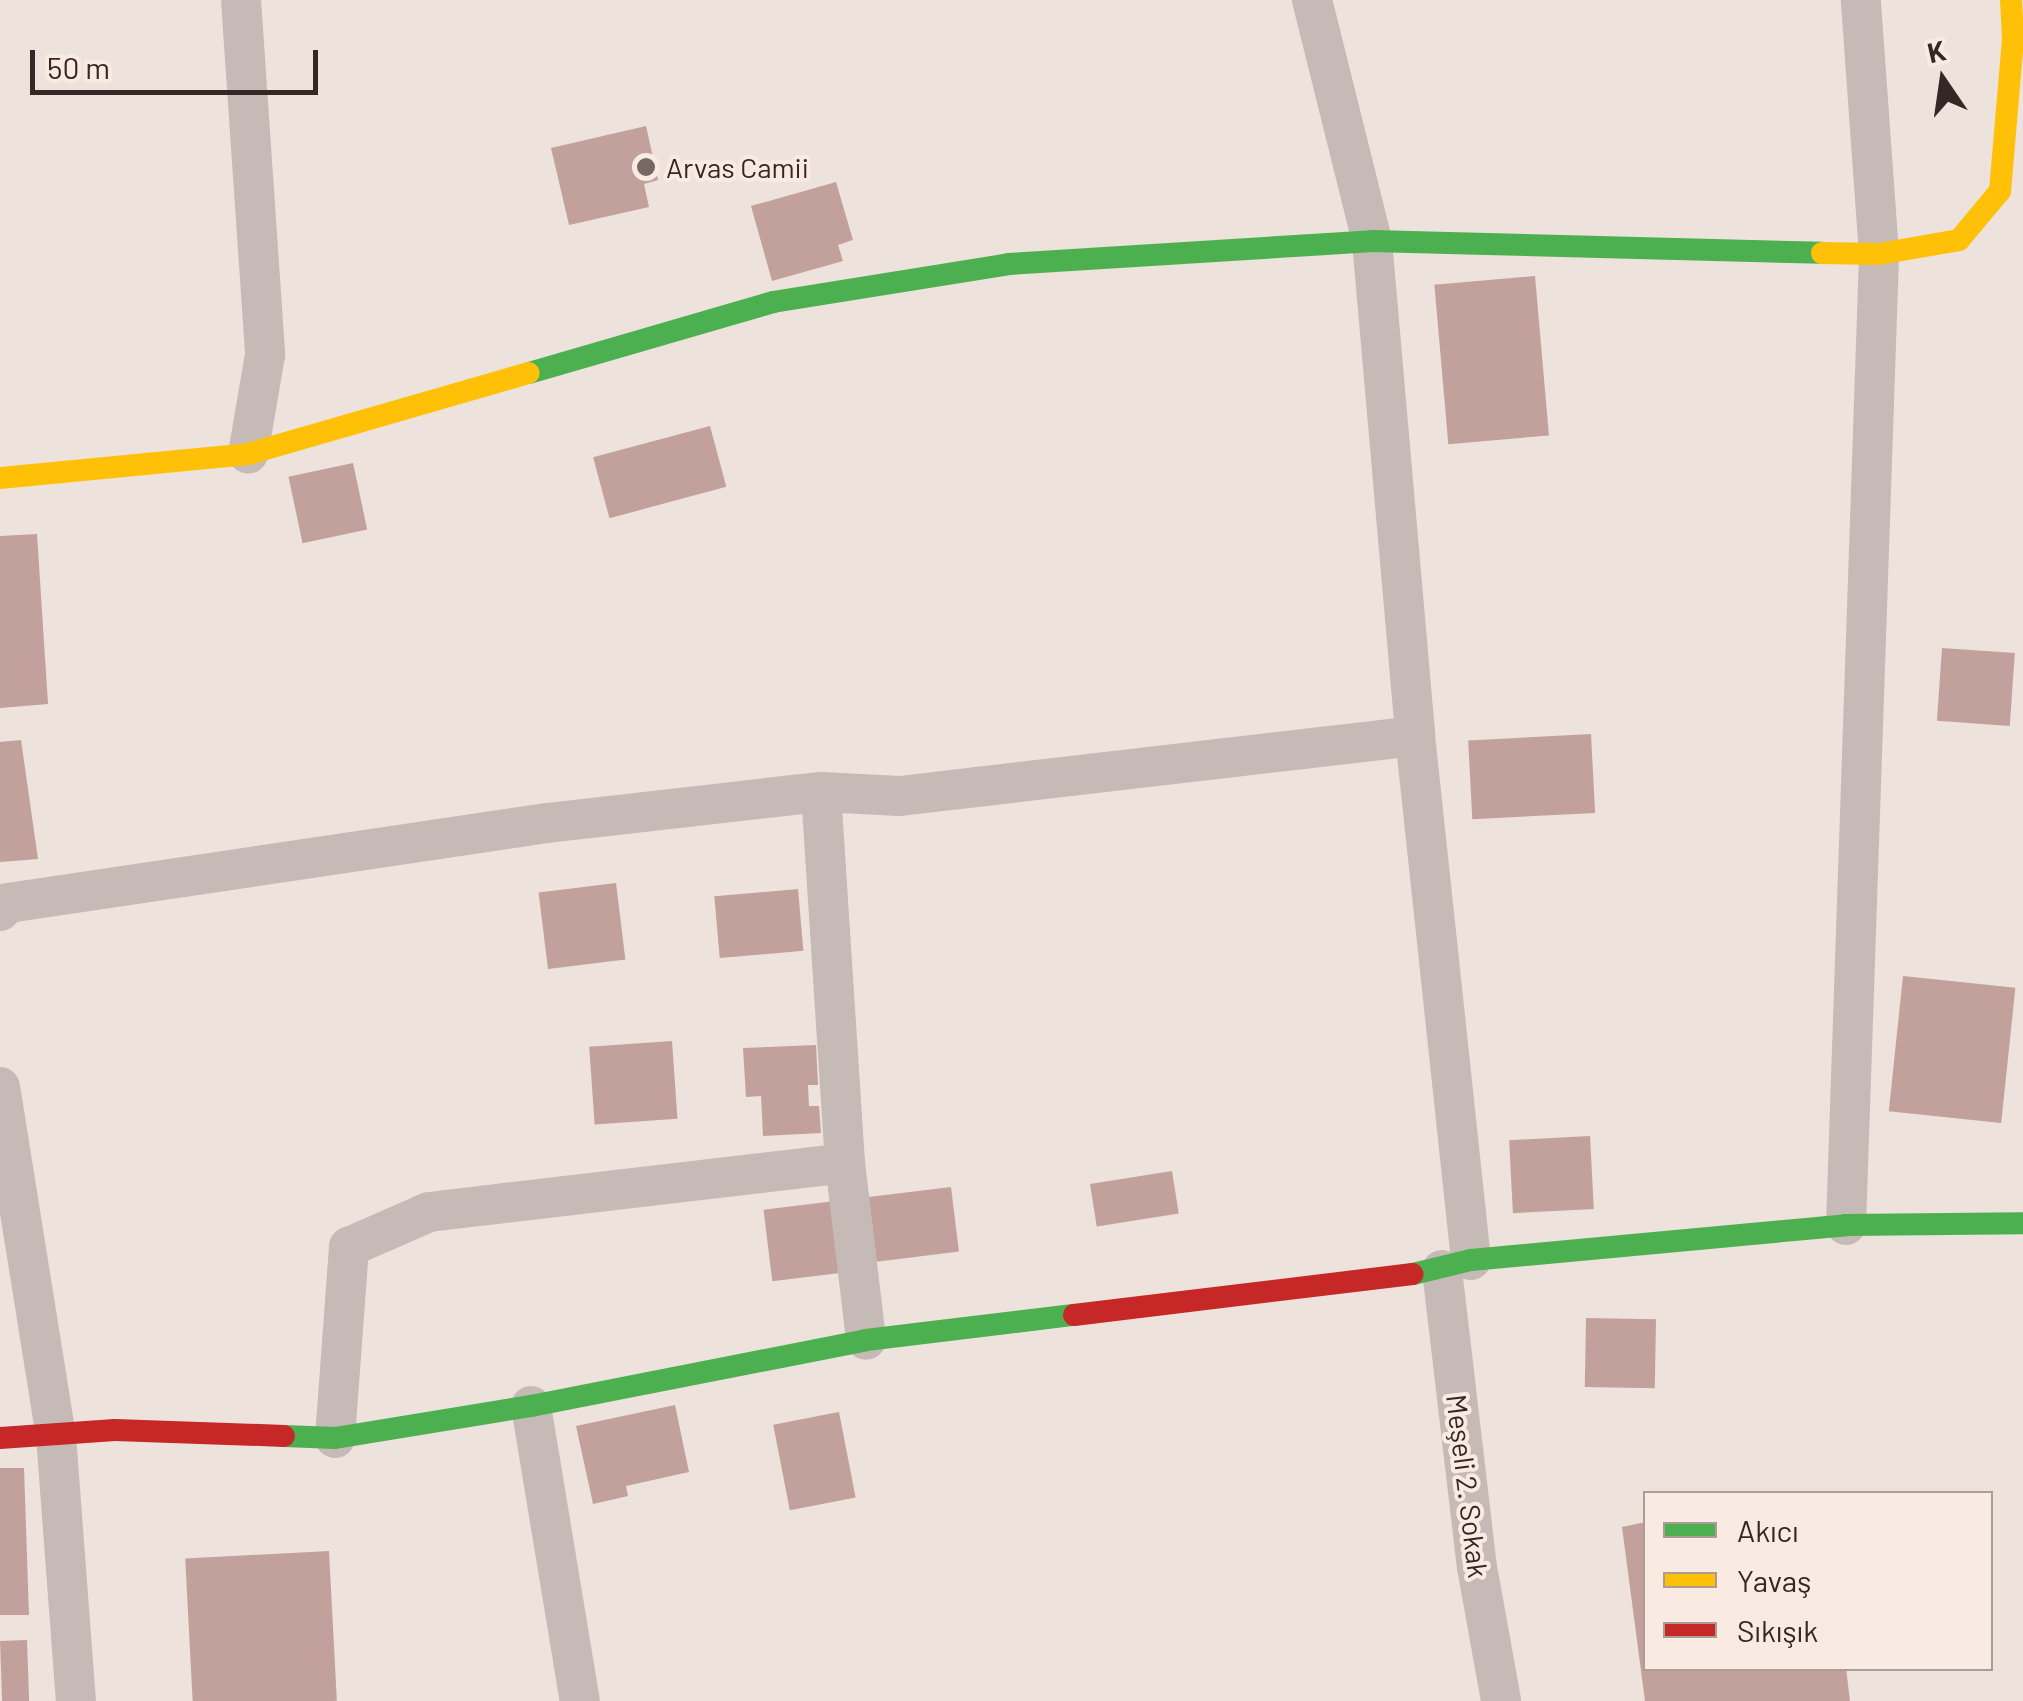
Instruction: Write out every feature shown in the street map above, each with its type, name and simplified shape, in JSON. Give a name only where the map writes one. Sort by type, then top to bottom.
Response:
[{"type":"street","points":[[241,0],[265,355],[248,454]]},
{"type":"street","name":"Meşeli 2. Sokak","points":[[1312,0],[1372,241],[1457,1265],[1477,1567],[1501,1701]]},
{"type":"street","points":[[1846,1226],[1879,254],[1861,0]]},
{"type":"street","points":[[0,478],[248,454],[773,302],[1009,264],[1372,241],[1879,254],[1959,240],[2000,191],[2016,25]]},
{"type":"street","points":[[0,911],[8,903],[508,829],[821,792],[900,796],[1415,736]]},
{"type":"street","points":[[821,792],[846,1163],[866,1340]]},
{"type":"street","points":[[0,1088],[56,1436],[76,1701]]},
{"type":"street","points":[[336,1438],[349,1247],[429,1212],[846,1163]]},
{"type":"street","points":[[0,1438],[115,1430],[336,1438],[531,1406],[866,1340],[1457,1265],[1846,1226],[2023,1223]]},
{"type":"street","points":[[531,1406],[580,1701]]},
{"type":"building","points":[[646,126],[658,180],[644,184],[649,207],[569,225],[551,148]]},
{"type":"building","points":[[836,182],[853,240],[838,245],[843,261],[772,281],[751,206]]},
{"type":"building","points":[[1535,276],[1549,435],[1448,444],[1434,285]]},
{"type":"building","points":[[710,426],[726,487],[609,518],[593,457]]},
{"type":"building","points":[[353,463],[367,530],[303,543],[288,477]]},
{"type":"building","points":[[37,534],[48,704],[0,708],[0,536]]},
{"type":"building","points":[[1942,648],[2015,653],[2010,726],[1937,721]]},
{"type":"building","points":[[1591,734],[1595,813],[1472,819],[1468,740]]},
{"type":"building","points":[[21,740],[38,859],[0,862],[0,742]]},
{"type":"building","points":[[616,883],[625,959],[548,969],[539,893]]},
{"type":"building","points":[[798,889],[803,951],[720,958],[714,896]]},
{"type":"building","points":[[1903,976],[2015,988],[2001,1123],[1889,1111]]},
{"type":"building","points":[[672,1041],[677,1119],[595,1125],[589,1047]]},
{"type":"building","points":[[816,1045],[818,1085],[808,1085],[809,1106],[819,1106],[821,1133],[763,1136],[761,1096],[746,1097],[743,1048]]},
{"type":"building","points":[[1590,1136],[1594,1209],[1513,1213],[1509,1140]]},
{"type":"building","points":[[1172,1171],[1179,1213],[1097,1226],[1090,1184]]},
{"type":"building","points":[[951,1187],[959,1252],[877,1262],[869,1197]]},
{"type":"building","points":[[835,1201],[844,1272],[772,1281],[764,1210]]},
{"type":"building","points":[[1586,1318],[1656,1319],[1655,1388],[1585,1387]]},
{"type":"building","points":[[675,1405],[689,1472],[626,1486],[628,1496],[593,1504],[576,1426]]},
{"type":"building","points":[[839,1412],[856,1497],[790,1510],[773,1425]]},
{"type":"building","points":[[0,1468],[24,1468],[29,1615],[0,1615]]},
{"type":"building","points":[[1643,1523],[1643,1671],[1846,1671],[1850,1701],[1645,1701],[1622,1527]]},
{"type":"building","points":[[329,1551],[337,1701],[193,1701],[185,1559]]},
{"type":"building","points":[[27,1640],[29,1701],[2,1701],[0,1641]]},
{"type":"traffic: fast","points":[[529,373],[773,302],[1009,264],[1372,241],[1822,253]]},
{"type":"traffic: fast","points":[[1413,1274],[1471,1260],[1846,1225],[2023,1223]]},
{"type":"traffic: fast","points":[[284,1436],[335,1438],[531,1406],[866,1340],[1074,1315]]},
{"type":"traffic: slow","points":[[1822,253],[1879,254],[1959,240],[2000,191],[2013,38],[2011,0]]},
{"type":"traffic: slow","points":[[0,478],[248,454],[529,373]]},
{"type":"traffic: jam","points":[[1074,1315],[1413,1274]]},
{"type":"traffic: jam","points":[[0,1438],[115,1430],[284,1436]]},
{"type":"place","name":"Arvas Camii","points":[[646,167]]}]
